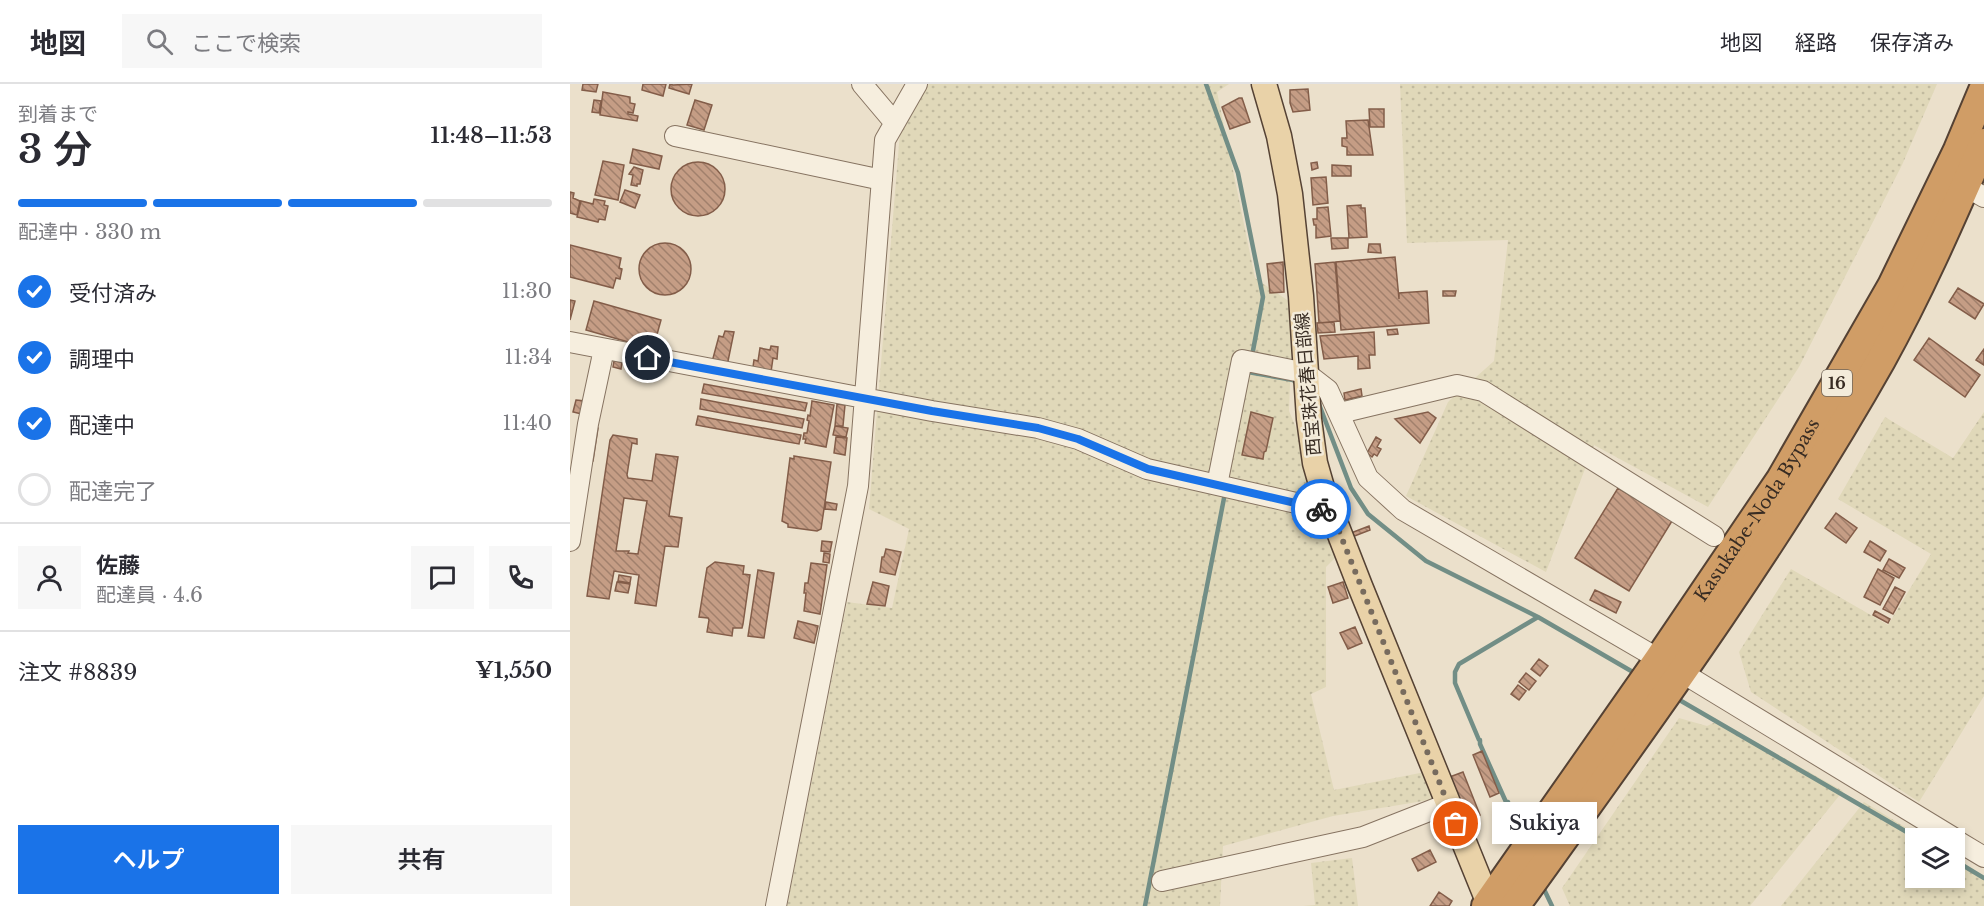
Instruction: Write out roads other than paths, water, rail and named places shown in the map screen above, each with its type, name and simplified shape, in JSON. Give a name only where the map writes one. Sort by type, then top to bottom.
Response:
[{"type":"highway","name":"Kasukabe-Noda Bypass","points":[[1670,666],[1857,349],[1897,275],[1958,150],[1984,88]]},
{"type":"highway","name":"Kasukabe-Noda Bypass","points":[[1495,905],[1670,666],[1800,497],[1974,192],[1984,143]]},
{"type":"main road","name":"西宝珠花春日部線","points":[[1264,84],[1279,136],[1290,194],[1315,463],[1331,511],[1448,804],[1495,905]]},
{"type":"street","points":[[862,84],[894,122]]},
{"type":"street","points":[[776,906],[858,486],[885,140],[917,84]]},
{"type":"street","points":[[675,136],[882,180]]},
{"type":"street","points":[[570,342],[866,399],[1038,428],[1078,439],[1148,469],[1331,511]]},
{"type":"street","points":[[570,541],[588,424],[604,349]]},
{"type":"street","points":[[1217,485],[1242,360],[1307,385],[1328,390],[1368,478],[1403,510],[1670,666],[1936,828]]},
{"type":"street","points":[[1340,413],[1457,385],[1483,391],[1714,536]]},
{"type":"street","points":[[1162,881],[1364,837],[1448,804]]},
{"type":"street","points":[[1965,846],[1984,857]]},
{"type":"waterway","points":[[1206,84],[1238,173],[1263,297],[1252,356]]},
{"type":"waterway","points":[[1248,372],[1293,380],[1299,385]]},
{"type":"waterway","points":[[1317,399],[1351,488],[1368,514],[1426,561],[1538,617],[1638,675]]},
{"type":"waterway","points":[[1145,906],[1225,493]]},
{"type":"waterway","points":[[1522,839],[1455,683],[1455,672],[1459,664],[1538,617]]},
{"type":"waterway","points":[[1676,698],[1905,831]]},
{"type":"waterway","points":[[1965,867],[1984,878]]},
{"type":"waterway","points":[[1542,885],[1552,906]]},
{"type":"place","name":"Sukiya","points":[[1456,824]]}]
